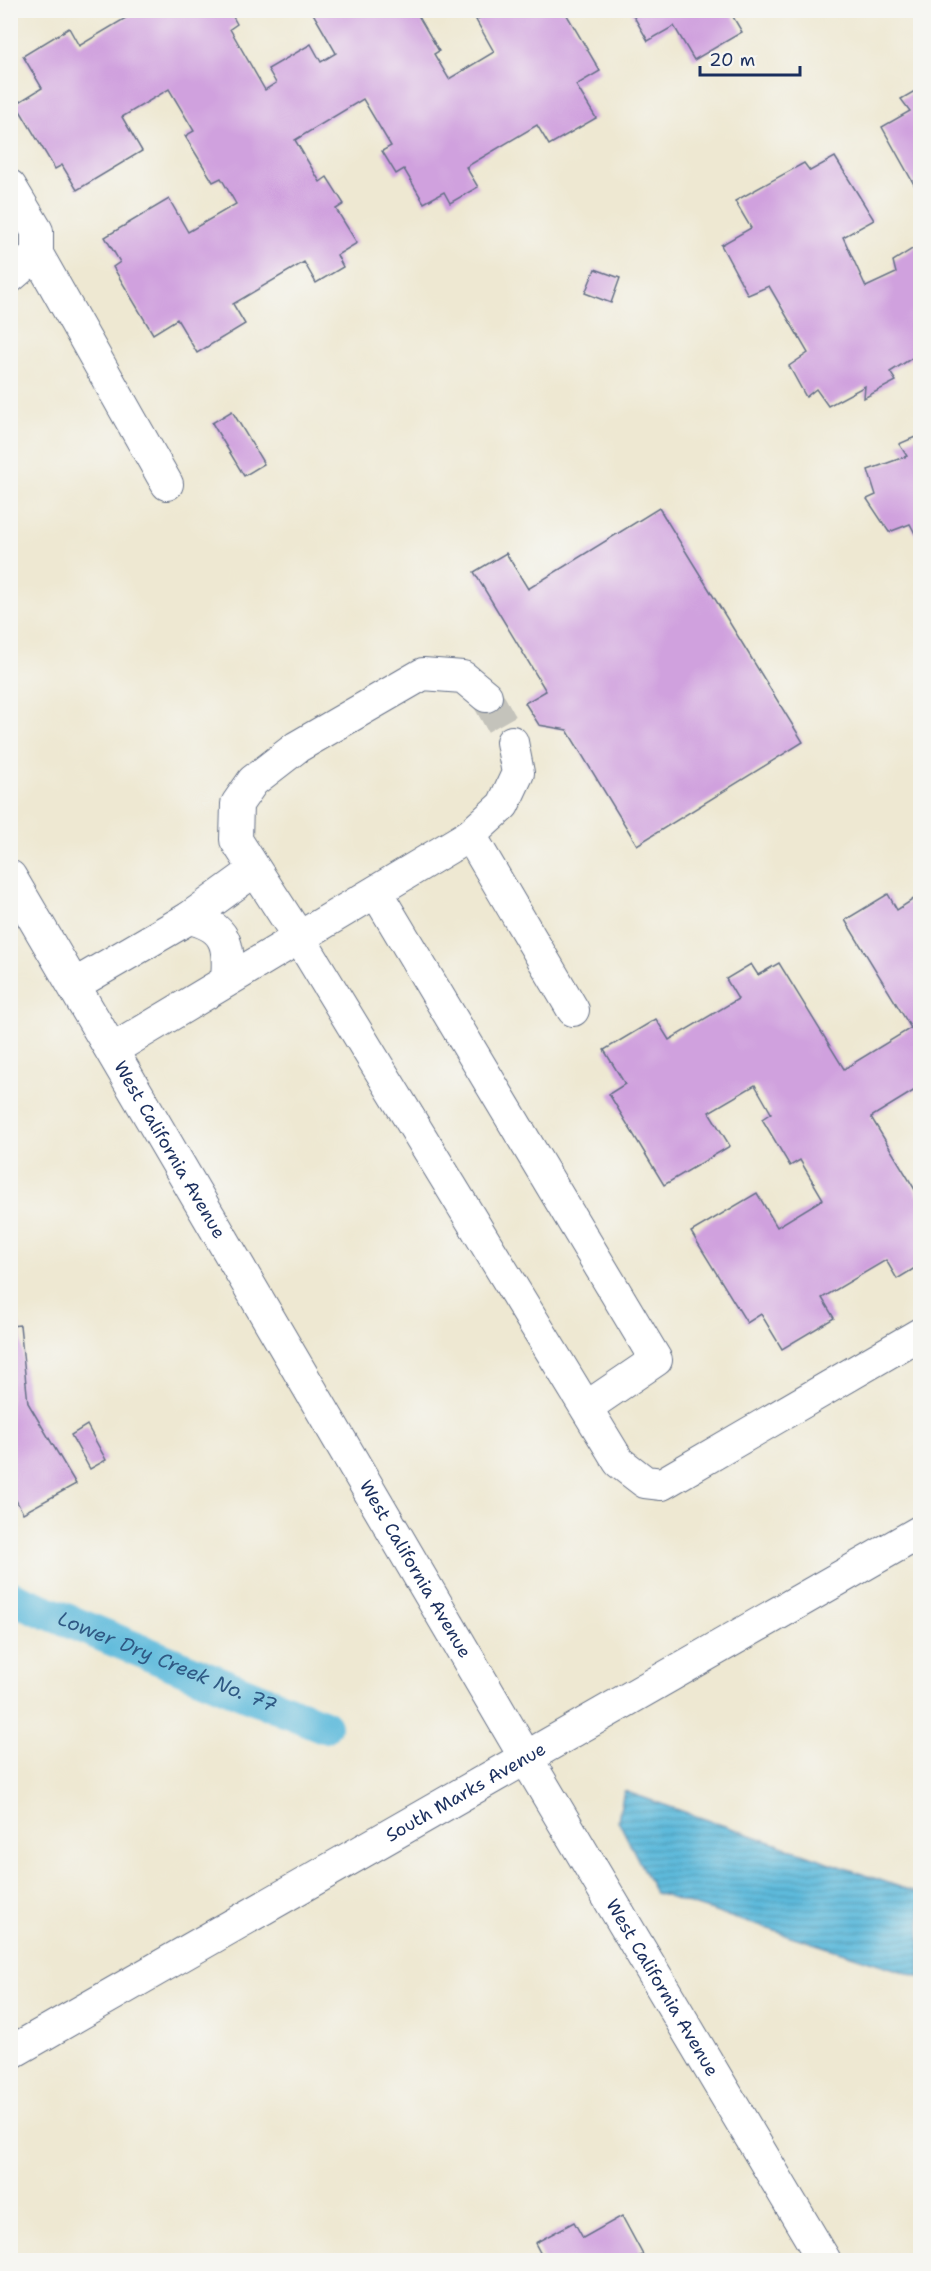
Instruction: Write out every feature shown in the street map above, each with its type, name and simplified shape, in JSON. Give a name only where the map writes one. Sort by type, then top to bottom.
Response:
[{"type":"main road","name":"West California Avenue","points":[[10,877],[526,1758],[824,2260]]},
{"type":"main road","name":"South Marks Avenue","points":[[10,2053],[921,1532]]},
{"type":"street","points":[[10,186],[37,231],[37,254],[167,484]]},
{"type":"street","points":[[10,277],[37,254]]},
{"type":"street","points":[[486,696],[463,677],[423,674],[297,747],[253,781],[237,804],[236,840],[300,939],[619,1462],[645,1482],[662,1484],[921,1334]]},
{"type":"street","points":[[112,1050],[227,979],[300,939],[470,834],[503,805],[518,772],[512,742]]},
{"type":"street","points":[[470,834],[573,1010]]},
{"type":"street","points":[[74,985],[189,918],[255,870]]},
{"type":"street","points":[[376,892],[656,1360],[587,1407]]},
{"type":"street","points":[[189,918],[207,922],[224,941],[229,954],[227,979]]},
{"type":"water","points":[[624,1791],[920,1894],[920,1977],[655,1893],[618,1820]]},
{"type":"building","points":[[139,10],[229,10],[237,24],[230,29],[265,90],[276,83],[268,69],[311,44],[321,62],[336,53],[311,10],[415,10],[439,51],[434,54],[449,79],[494,52],[476,20],[492,10],[564,10],[600,71],[576,85],[596,118],[549,145],[537,125],[466,167],[478,187],[450,203],[444,192],[424,203],[404,169],[396,174],[382,151],[391,146],[363,99],[295,140],[320,182],[327,177],[344,204],[336,209],[357,243],[337,255],[343,267],[316,283],[304,262],[233,304],[245,324],[197,353],[177,319],[153,334],[113,267],[120,262],[105,237],[169,199],[188,232],[236,204],[221,178],[213,182],[185,136],[194,131],[169,89],[122,117],[142,151],[77,190],[62,165],[55,169],[16,104],[42,88],[23,56],[69,28],[79,46]]},
{"type":"building","points":[[630,10],[729,10],[742,32],[694,60],[674,26],[648,41]]},
{"type":"building","points":[[920,88],[920,195],[882,127],[910,111],[901,99]]},
{"type":"building","points":[[835,157],[874,220],[843,237],[866,287],[896,273],[893,261],[920,244],[920,353],[890,372],[896,381],[864,398],[865,386],[828,406],[816,389],[806,397],[789,366],[808,353],[769,286],[748,295],[721,245],[751,228],[735,201],[804,163],[810,171]]},
{"type":"building","points":[[595,269],[620,278],[611,303],[585,293]]},
{"type":"building","points":[[232,411],[264,464],[244,476],[212,423]]},
{"type":"building","points":[[920,435],[920,543],[910,524],[889,532],[867,499],[876,495],[868,470],[907,456],[899,444]]},
{"type":"building","points":[[659,508],[803,742],[637,845],[567,730],[539,725],[525,703],[546,691],[474,572],[506,553],[528,589]]},
{"type":"building","points":[[888,894],[897,910],[920,895],[920,1087],[871,1117],[920,1198],[920,1265],[897,1279],[886,1260],[822,1298],[834,1318],[782,1349],[761,1314],[747,1323],[691,1232],[757,1193],[777,1227],[823,1199],[800,1160],[790,1166],[762,1119],[771,1113],[755,1085],[709,1112],[730,1146],[664,1185],[609,1094],[625,1084],[604,1050],[656,1019],[669,1040],[738,999],[726,979],[751,964],[758,975],[779,963],[844,1069],[911,1028],[845,920]]},
{"type":"building","points":[[20,1325],[28,1403],[76,1484],[23,1513],[10,1489],[10,1326]]},
{"type":"building","points":[[87,1425],[106,1460],[90,1469],[71,1435]]},
{"type":"building","points":[[622,2216],[643,2255],[636,2258],[637,2260],[544,2260],[535,2243],[574,2222],[583,2238]]},
{"type":"waterway","name":"Lower Dry Creek No. 77","points":[[10,1597],[324,1726]]},
{"type":"tunnel","points":[[486,696],[512,742]]}]
